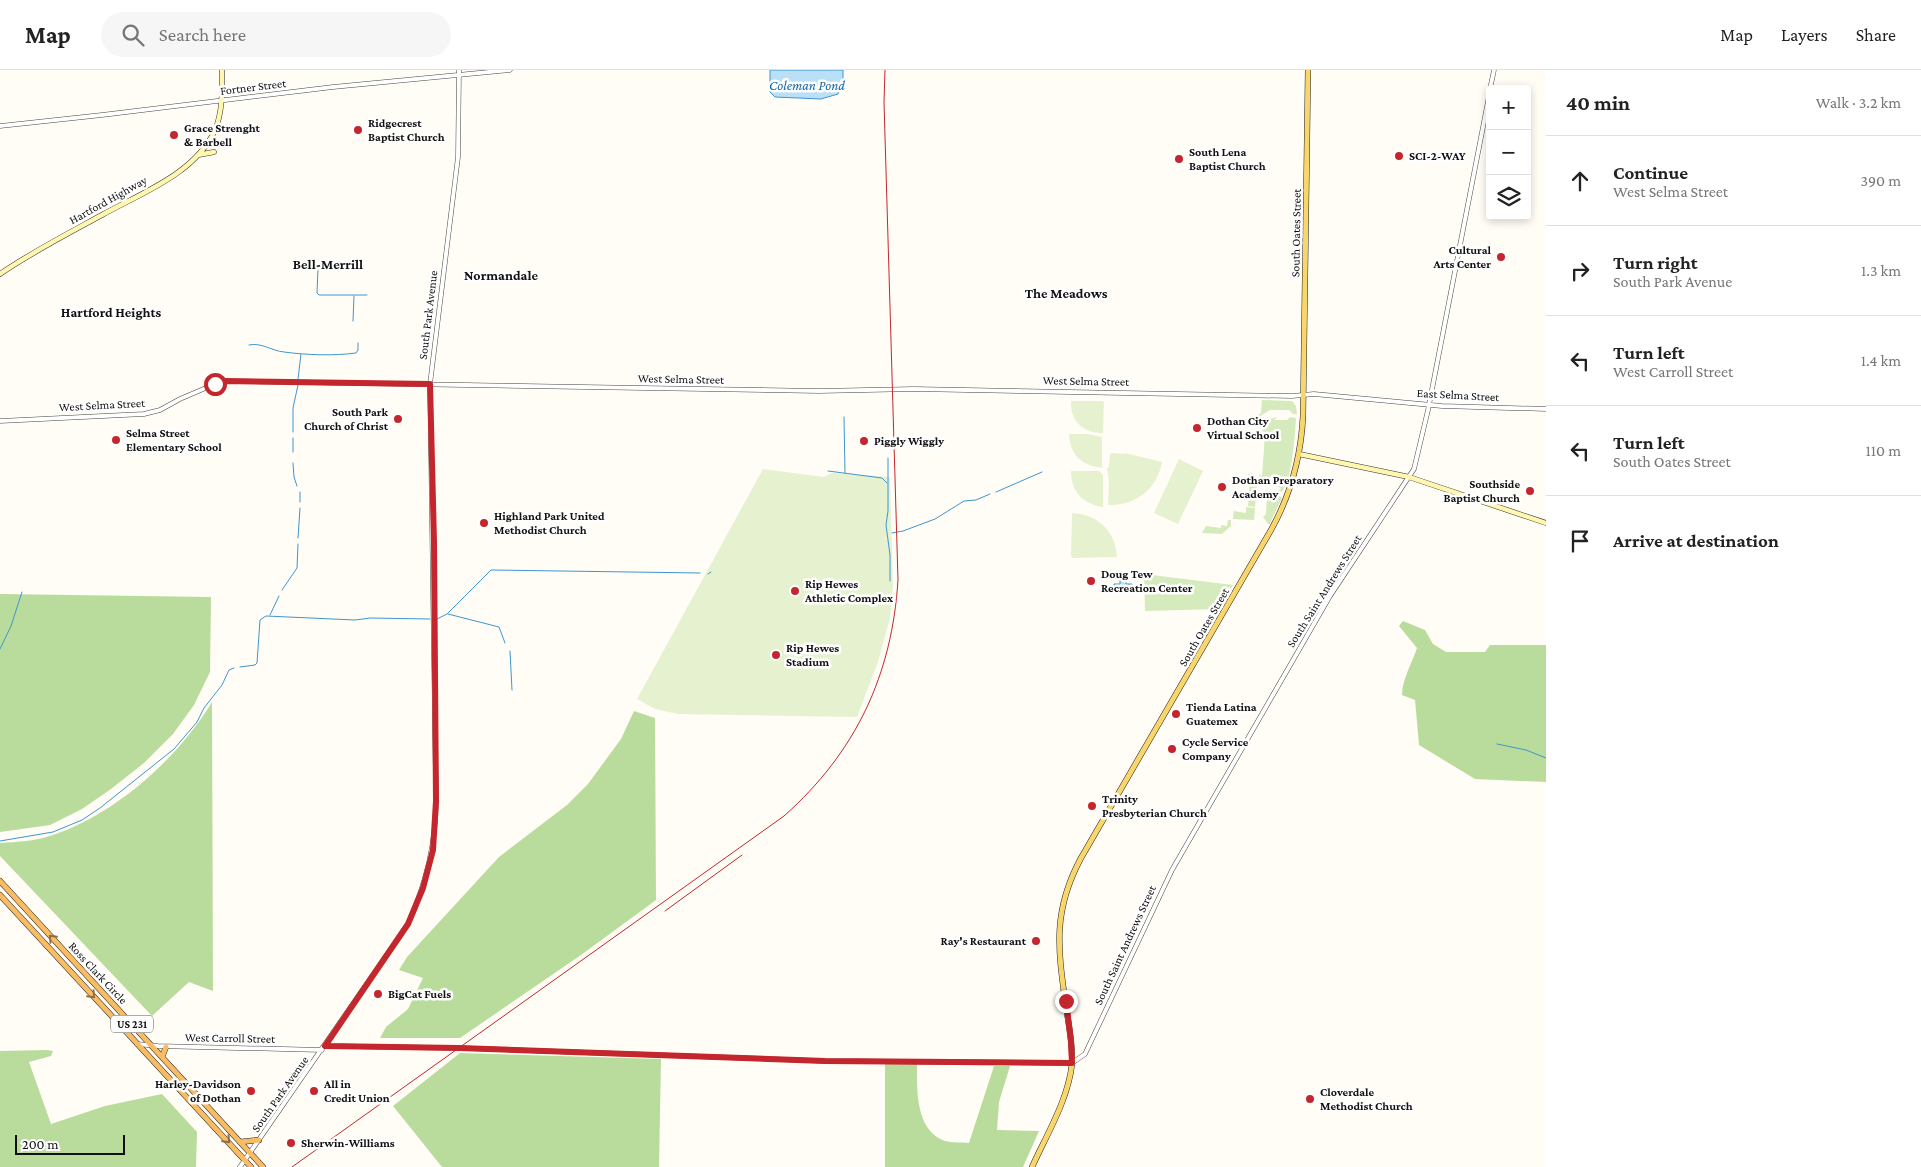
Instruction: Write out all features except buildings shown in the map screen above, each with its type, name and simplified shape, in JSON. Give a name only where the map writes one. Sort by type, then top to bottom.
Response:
[{"type":"highway","name":"Ross Clark Circle","points":[[0,881],[263,1167]]},
{"type":"highway","name":"Ross Clark Circle","points":[[0,895],[251,1167]]},
{"type":"highway","points":[[34,932],[40,925]]},
{"type":"highway","points":[[162,1057],[166,1047]]},
{"type":"highway","points":[[176,1085],[182,1079]]},
{"type":"highway","points":[[214,1127],[221,1121]]},
{"type":"highway","points":[[240,1142],[260,1140]]},
{"type":"main road","points":[[221,101],[222,70]]},
{"type":"main road","name":"South Oates Street","points":[[1032,1167],[1065,1096],[1072,1063],[1058,939],[1060,914],[1068,886],[1086,850],[1278,518],[1293,481],[1299,454],[1303,396],[1308,70]]},
{"type":"main road","name":"Hartford Highway","points":[[0,274],[46,245],[169,178],[186,166],[197,155],[215,130],[221,101]]},
{"type":"main road","points":[[197,155],[214,152]]},
{"type":"main road","points":[[1299,454],[1409,477],[1546,523]]},
{"type":"street","name":"South Park Avenue","points":[[240,1167],[408,924],[423,888],[433,850],[436,801],[434,542],[430,384],[458,157],[459,70]]},
{"type":"street","name":"Fortner Street","points":[[0,126],[333,87],[510,70]]},
{"type":"street","name":"South Saint Andrews Street","points":[[1491,85],[1494,70]]},
{"type":"street","name":"South Saint Andrews Street","points":[[1072,1063],[1085,1054],[1172,870],[1330,596],[1409,477],[1417,461],[1486,110]]},
{"type":"street","name":"West Selma Street","points":[[0,421],[144,414],[160,410],[222,381],[810,391],[914,389],[1303,396],[1314,394],[1368,399]]},
{"type":"street","name":"East Selma Street","points":[[1368,399],[1428,404],[1546,409]]},
{"type":"street","name":"West Carroll Street","points":[[137,1044],[166,1047],[459,1048],[825,1061],[1072,1063]]},
{"type":"green space","points":[[1262,400],[1292,401],[1296,406],[1297,414],[1293,414],[1289,410],[1270,410],[1260,416],[1261,421],[1257,428],[1257,421],[1242,419],[1254,420],[1261,413]]},
{"type":"green space","points":[[1071,401],[1104,402],[1103,433],[1089,431],[1075,420]]},
{"type":"green space","points":[[1277,417],[1274,420],[1287,420],[1290,417],[1296,418],[1291,468],[1282,492],[1278,491],[1281,488],[1269,484],[1265,486],[1259,474],[1262,476],[1265,434],[1262,429],[1267,420]]},
{"type":"green space","points":[[1069,434],[1088,434],[1102,437],[1102,468],[1089,465],[1078,458],[1072,448]]},
{"type":"green space","points":[[1125,453],[1162,462],[1155,480],[1144,494],[1118,505],[1108,505],[1109,481],[1107,468],[1109,467],[1110,454]]},
{"type":"green space","points":[[1179,459],[1203,471],[1178,524],[1154,513]]},
{"type":"green space","name":"Rip Hewes Athletic Complex","points":[[763,469],[824,477],[832,473],[890,477],[893,585],[890,618],[878,662],[857,717],[678,714],[655,709],[637,699]]},
{"type":"green space","points":[[1071,471],[1099,471],[1103,475],[1103,507],[1090,503],[1080,496],[1073,485]]},
{"type":"green space","points":[[1253,473],[1257,485],[1255,507],[1248,506],[1250,478],[1248,474]]},
{"type":"green space","points":[[1265,490],[1269,491],[1272,496],[1278,498],[1277,494],[1282,498],[1269,525],[1263,517],[1266,514],[1267,493]]},
{"type":"green space","points":[[1234,507],[1234,511],[1246,513],[1246,507],[1255,508],[1254,520],[1233,519]]},
{"type":"green space","points":[[1072,513],[1090,517],[1104,526],[1113,540],[1117,557],[1072,558]]},
{"type":"green space","points":[[1228,520],[1231,520],[1231,526],[1222,534],[1202,533],[1206,526],[1221,528],[1221,525],[1227,526]]},
{"type":"green space","points":[[1144,574],[1233,585],[1219,609],[1145,611]]},
{"type":"green space","points":[[0,594],[211,597],[210,672],[194,705],[173,734],[144,763],[82,809],[50,825],[0,832]]},
{"type":"green space","points":[[1403,621],[1425,630],[1433,644],[1446,652],[1485,652],[1490,645],[1546,645],[1546,782],[1475,779],[1419,745],[1415,700],[1402,695],[1405,677],[1417,648],[1399,626]]},
{"type":"green space","points":[[212,702],[213,991],[189,982],[152,1016],[0,856],[0,843],[20,842],[47,837],[77,826],[100,813],[143,782],[163,763],[182,743]]},
{"type":"green space","points":[[634,711],[655,718],[656,900],[581,955],[460,1038],[380,1038],[386,1027],[408,1009],[423,978],[399,970],[407,957],[499,857],[567,805],[588,784],[621,739]]},
{"type":"green space","points":[[0,1051],[53,1051],[51,1056],[29,1062],[51,1124],[105,1106],[162,1094],[197,1132],[196,1167],[0,1167]]},
{"type":"green space","points":[[460,1053],[661,1059],[659,1167],[442,1167],[393,1106]]},
{"type":"green space","points":[[885,1064],[917,1064],[918,1097],[923,1119],[928,1128],[935,1136],[945,1141],[969,1143],[994,1066],[1010,1066],[999,1102],[997,1130],[1039,1131],[1023,1167],[885,1167]]},
{"type":"water","name":"Coleman Pond","points":[[770,70],[843,70],[843,85],[838,94],[821,99],[775,97],[770,92]]},
{"type":"water","points":[[1120,580],[1126,580],[1126,584],[1132,584],[1132,593],[1114,593],[1114,584],[1120,584]]},
{"type":"waterway","points":[[318,268],[317,293],[319,295],[367,295]]},
{"type":"waterway","points":[[353,321],[354,296]]},
{"type":"waterway","points":[[249,345],[253,344],[284,352],[329,355],[356,353],[358,343]]},
{"type":"waterway","points":[[298,379],[301,354]]},
{"type":"waterway","points":[[293,432],[293,408],[298,385]]},
{"type":"waterway","points":[[844,417],[845,473]]},
{"type":"waterway","points":[[293,438],[293,452]]},
{"type":"waterway","points":[[888,458],[888,511],[886,525],[890,555],[890,581]]},
{"type":"waterway","points":[[293,463],[297,486]]},
{"type":"waterway","points":[[828,471],[882,478],[887,483]]},
{"type":"waterway","points":[[996,492],[1042,472]]},
{"type":"waterway","points":[[300,492],[300,502]]},
{"type":"waterway","points":[[892,533],[903,531],[935,519],[964,501],[976,500],[990,494]]},
{"type":"waterway","points":[[298,538],[300,508]]},
{"type":"waterway","points":[[282,590],[297,568],[298,544]]},
{"type":"waterway","points":[[437,619],[447,614],[491,570],[700,573]]},
{"type":"waterway","points":[[0,649],[11,626],[22,592]]},
{"type":"waterway","points":[[270,615],[279,596]]},
{"type":"waterway","points":[[448,614],[499,627],[505,643]]},
{"type":"waterway","points":[[240,667],[257,663],[260,620],[266,616],[355,620],[370,618],[430,619]]},
{"type":"waterway","points":[[510,651],[512,690]]},
{"type":"waterway","points":[[0,841],[53,832],[82,820],[100,808],[174,749],[197,722],[204,708],[222,685],[229,670],[234,668]]},
{"type":"waterway","points":[[1497,744],[1526,750],[1546,758]]},
{"type":"railway","points":[[292,1167],[784,816],[831,765],[850,738],[866,710],[888,648],[898,580],[884,102],[885,70]]},
{"type":"railway","points":[[665,911],[742,855]]},
{"type":"place","name":"Ridgecrest Baptist Church","points":[[358,130]]},
{"type":"place","name":"Grace Strenght & Barbell","points":[[174,135]]},
{"type":"place","name":"SCI-2-WAY","points":[[1399,156]]},
{"type":"place","name":"South Lena Baptist Church","points":[[1179,159]]},
{"type":"place","name":"Cultural Arts Center","points":[[1501,257]]},
{"type":"place","name":"South Park Church of Christ","points":[[398,419]]},
{"type":"place","name":"Dothan City Virtual School","points":[[1197,428]]},
{"type":"place","name":"Selma Street Elementary School","points":[[116,440]]},
{"type":"place","name":"Piggly Wiggly","points":[[864,441]]},
{"type":"place","name":"Dothan Preparatory Academy","points":[[1222,487]]},
{"type":"place","name":"Southside Baptist Church","points":[[1530,491]]},
{"type":"place","name":"Highland Park United Methodist Church","points":[[484,523]]},
{"type":"place","name":"Doug Tew Recreation Center","points":[[1091,581]]},
{"type":"place","name":"Rip Hewes Athletic Complex","points":[[795,591]]},
{"type":"place","name":"Rip Hewes Stadium","points":[[776,655]]},
{"type":"place","name":"Tienda Latina Guatemex","points":[[1176,714]]},
{"type":"place","name":"Cycle Service Company","points":[[1172,749]]},
{"type":"place","name":"Trinity Presbyterian Church","points":[[1092,806]]},
{"type":"place","name":"Ray's Restaurant","points":[[1036,941]]},
{"type":"place","name":"BigCat Fuels","points":[[378,994]]},
{"type":"place","name":"Harley-Davidson of Dothan","points":[[251,1091]]},
{"type":"place","name":"All in Credit Union","points":[[314,1091]]},
{"type":"place","name":"Cloverdale Methodist Church","points":[[1310,1099]]},
{"type":"place","name":"Sherwin-Williams","points":[[291,1143]]},
{"type":"district","name":"Bell-Merrill","points":[[328,264]]},
{"type":"district","name":"Normandale","points":[[501,275]]},
{"type":"district","name":"The Meadows","points":[[1066,293]]},
{"type":"district","name":"Hartford Heights","points":[[111,312]]},
{"type":"route","points":[[215,384],[222,381],[430,384],[434,542],[436,801],[433,850],[423,888],[408,924],[325,1046],[459,1048],[825,1061],[1072,1063],[1066,1001]]}]
